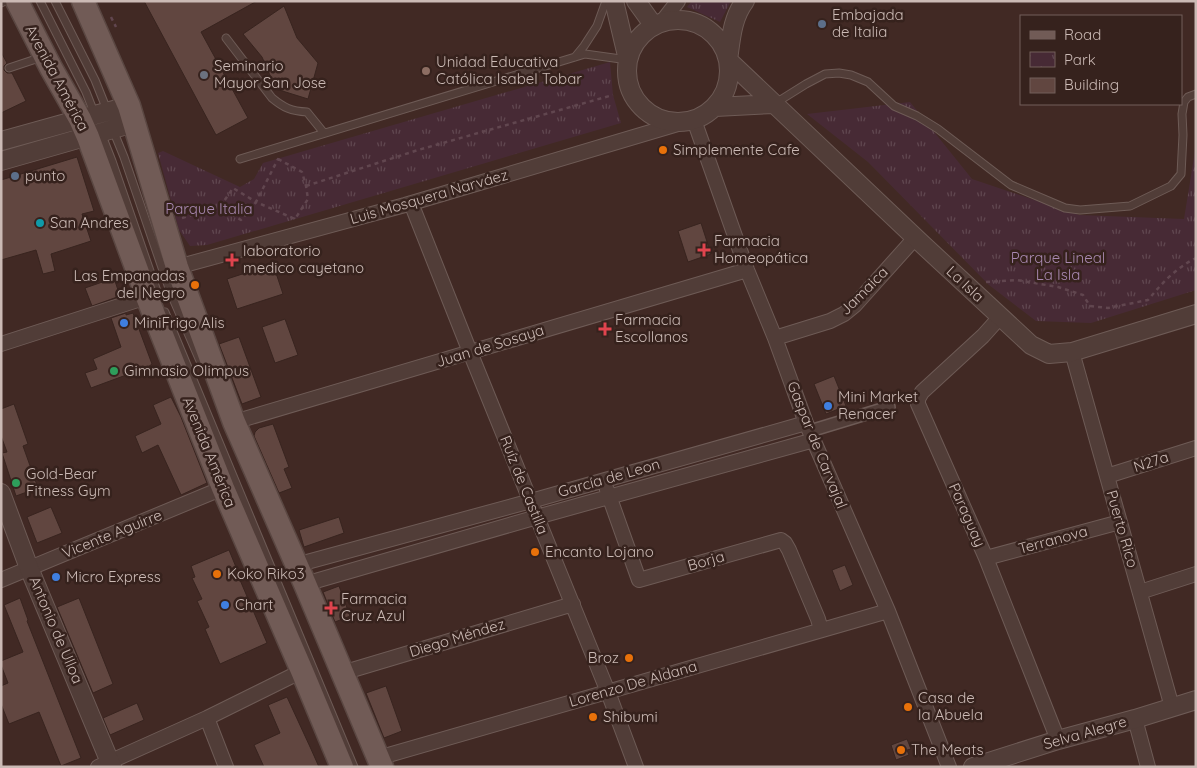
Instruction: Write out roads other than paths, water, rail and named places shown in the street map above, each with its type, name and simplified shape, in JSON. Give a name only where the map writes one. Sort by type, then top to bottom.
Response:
[{"type":"main road","name":"Avenida América","points":[[17,1],[46,57],[106,122],[177,267],[230,422],[300,575],[380,762]]},
{"type":"main road","name":"Avenida América","points":[[83,1],[106,122],[147,297],[223,488],[342,767]]},
{"type":"street","points":[[614,1],[628,60]]},
{"type":"street","points":[[636,1],[657,24]]},
{"type":"street","points":[[678,1],[657,24],[642,35],[633,46],[628,60],[627,76],[630,91],[638,104],[650,115],[665,121],[687,121],[706,115],[725,93],[729,77],[728,60],[732,29],[739,10],[745,1]]},
{"type":"street","points":[[657,24],[678,20],[696,22],[710,31],[722,44],[728,60]]},
{"type":"street","name":"La Isla","points":[[728,60],[1031,346],[1049,354],[1072,352],[1196,314]]},
{"type":"street","points":[[715,106],[774,104]]},
{"type":"street","name":"Luis Mosquera Narváez","points":[[177,267],[412,203],[687,121]]},
{"type":"street","name":"Gaspar de Carvajal","points":[[687,121],[810,431],[888,611],[949,767]]},
{"type":"street","points":[[1,141],[106,122]]},
{"type":"street","points":[[1,162],[106,122]]},
{"type":"street","name":"Ruíz de Castilla","points":[[412,203],[470,352],[608,692],[636,767]]},
{"type":"street","name":"Jamaica","points":[[774,338],[830,321],[844,314],[855,305],[915,238]]},
{"type":"street","name":"Juan de Sosaya","points":[[230,422],[747,270]]},
{"type":"street","points":[[1,344],[147,297]]},
{"type":"street","name":"Paraguay","points":[[1000,317],[983,336],[925,388],[918,399],[918,404],[986,558],[1058,740]]},
{"type":"street","name":"Puerto Rico","points":[[1072,352],[1172,706]]},
{"type":"street","points":[[810,431],[889,407]]},
{"type":"street","name":"García de Leon","points":[[300,575],[539,498],[603,480],[810,431]]},
{"type":"street","name":"García de Leon","points":[[300,575],[537,517],[610,497],[810,431]]},
{"type":"street","name":"N27a","points":[[1107,476],[1196,448]]},
{"type":"street","name":"Borja","points":[[603,480],[639,580],[781,540],[789,550],[821,630]]},
{"type":"street","name":"Vicente Aguirre","points":[[1,580],[223,488]]},
{"type":"street","name":"Antonio de Ulloa","points":[[1,493],[107,765]]},
{"type":"street","name":"Terranova","points":[[986,558],[1120,522]]},
{"type":"street","points":[[1140,592],[1196,574]]},
{"type":"street","name":"Diego Méndez","points":[[342,673],[573,604]]},
{"type":"street","name":"Lorenzo De Aldana","points":[[380,762],[608,692],[888,611]]},
{"type":"street","points":[[107,765],[302,671]]},
{"type":"street","name":"Selva Alegre","points":[[974,767],[1058,740],[1196,700]]},
{"type":"street","points":[[207,718],[226,767]]},
{"type":"street","points":[[1135,719],[1148,767]]},
{"type":"lane","points":[[1,3],[5,1]]},
{"type":"lane","points":[[40,1],[86,92],[106,122],[124,157],[172,294],[202,367]]},
{"type":"lane","points":[[55,1],[94,80],[106,122],[115,170],[159,298],[354,767]]},
{"type":"lane","points":[[575,57],[597,26],[606,1]]},
{"type":"lane","points":[[226,38],[272,98],[282,106],[293,111],[307,112],[324,133]]},
{"type":"lane","points":[[240,159],[585,54],[628,60]]},
{"type":"lane","points":[[9,68],[46,57]]},
{"type":"lane","points":[[774,104],[825,74],[839,73],[851,75],[868,82],[894,106],[917,116],[938,129],[1011,185],[1065,208],[1080,210],[1130,206],[1171,186],[1181,174],[1184,102],[1188,97],[1196,94]]},
{"type":"lane","points":[[230,422],[237,448]]},
{"type":"place","name":"Embajada de Italia","points":[[822,24]]},
{"type":"place","name":"Unidad Educativa Católica Isabel Tobar","points":[[426,71]]},
{"type":"place","name":"Seminario Mayor San Jose","points":[[204,75]]},
{"type":"place","name":"Simplemente Cafe","points":[[663,150]]},
{"type":"place","name":"punto","points":[[15,176]]},
{"type":"place","name":"San Andres","points":[[40,223]]},
{"type":"place","name":"Farmacia Homeopática","points":[[704,250]]},
{"type":"place","name":"laboratorio medico cayetano","points":[[232,260]]},
{"type":"place","name":"Las Empanadas del Negro","points":[[195,285]]},
{"type":"place","name":"MiniFrigo Alis","points":[[124,323]]},
{"type":"place","name":"Farmacia Escollanos","points":[[605,329]]},
{"type":"place","name":"Gimnasio Olimpus","points":[[114,371]]},
{"type":"place","name":"Mini Market Renacer","points":[[828,406]]},
{"type":"place","name":"Gold-Bear Fitness Gym","points":[[16,483]]},
{"type":"place","name":"Encanto Lojano","points":[[535,552]]},
{"type":"place","name":"Koko Riko3","points":[[217,574]]},
{"type":"place","name":"Micro Express","points":[[56,577]]},
{"type":"place","name":"Chart","points":[[225,605]]},
{"type":"place","name":"Farmacia Cruz Azul","points":[[331,608]]},
{"type":"place","name":"Broz","points":[[629,658]]},
{"type":"place","name":"Casa de la Abuela","points":[[908,707]]},
{"type":"place","name":"Shibumi","points":[[593,717]]},
{"type":"place","name":"The Meats","points":[[901,750]]},
{"type":"park label","name":"Parque Italia","points":[[209,209]]},
{"type":"park label","name":"Parque Lineal La Isla","points":[[1058,266]]}]
